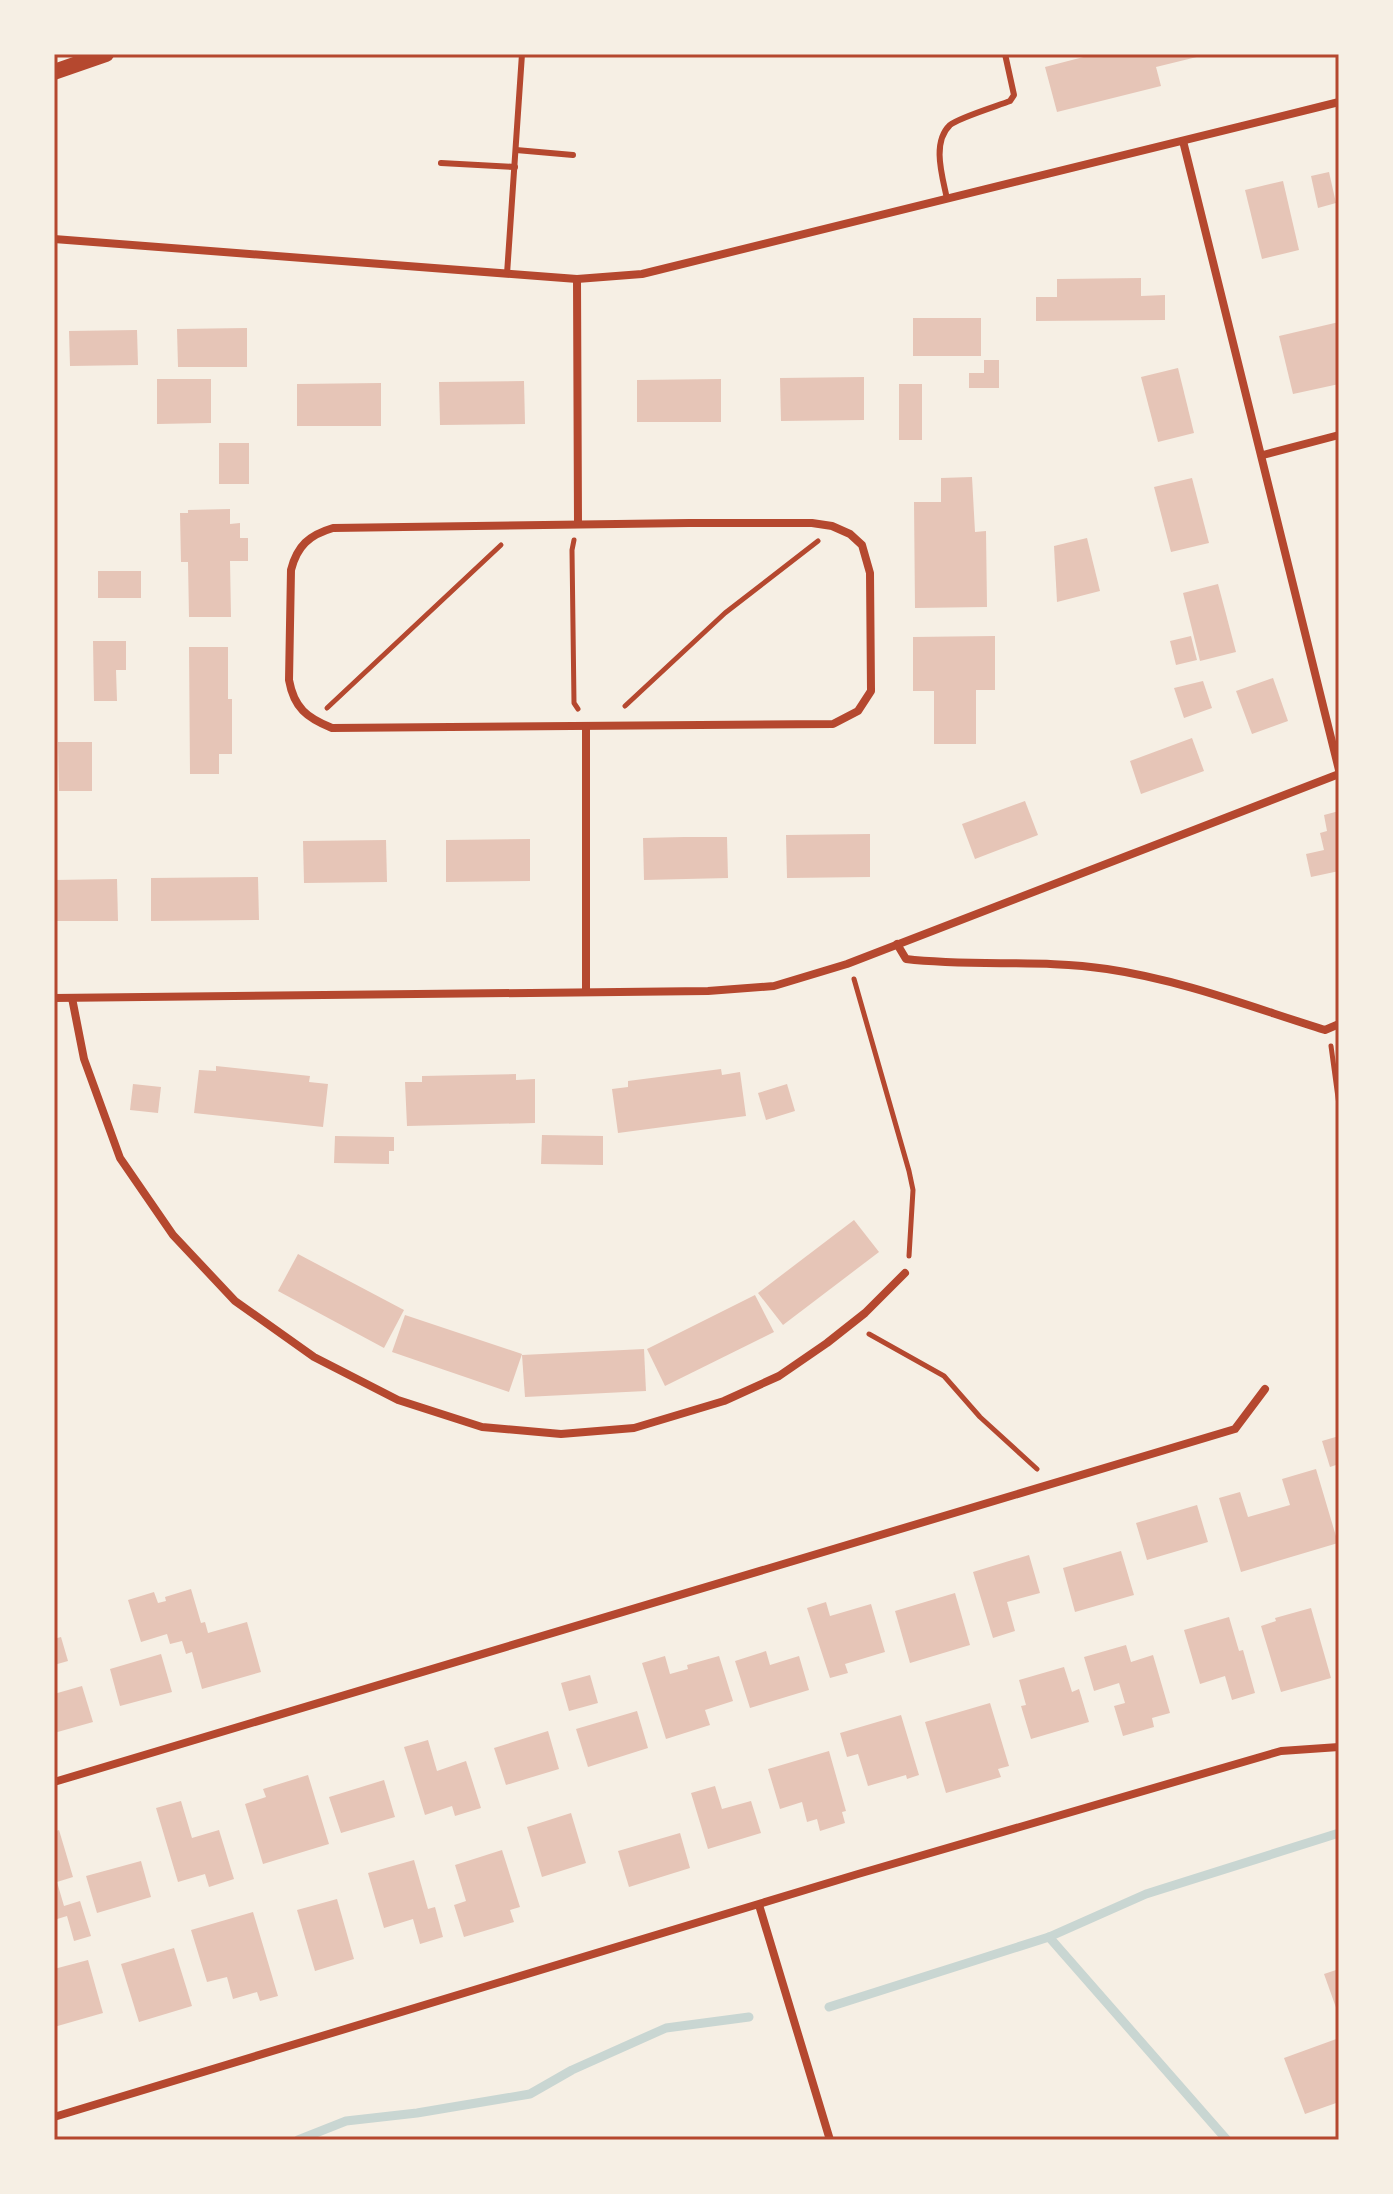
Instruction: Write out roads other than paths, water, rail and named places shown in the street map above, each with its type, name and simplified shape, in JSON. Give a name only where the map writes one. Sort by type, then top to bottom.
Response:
[{"type":"main road","points":[[54,72],[106,54]]},
{"type":"street","points":[[54,239],[577,279],[642,274],[1339,102]]},
{"type":"street","points":[[54,998],[708,991],[774,986],[847,964],[1339,772],[1183,141]]},
{"type":"street","points":[[577,279],[578,524]]},
{"type":"street","points":[[1263,455],[1339,435]]},
{"type":"street","points":[[797,523],[832,526],[850,534],[862,545],[870,573],[871,691],[858,711],[833,724],[332,728],[314,721],[300,710],[292,697],[289,680],[291,570],[295,554],[317,532],[333,528],[578,524],[797,523]]},
{"type":"street","points":[[586,726],[586,992]]},
{"type":"street","points":[[897,944],[906,959],[1092,968],[1168,981],[1329,1030],[1339,1024]]},
{"type":"street","points":[[72,998],[84,1059],[120,1158],[173,1235],[235,1301],[314,1357],[398,1400],[482,1427],[561,1434],[634,1428],[724,1401],[779,1376],[851,1324],[905,1273]]},
{"type":"street","points":[[54,1782],[1235,1429],[1265,1389]]},
{"type":"street","points":[[54,2117],[1281,1751],[1339,1747]]},
{"type":"street","points":[[759,1905],[830,2140]]},
{"type":"lane","points":[[507,274],[522,54]]},
{"type":"lane","points":[[947,199],[940,156],[941,139],[950,124],[1010,101],[1014,95],[1005,54]]},
{"type":"lane","points":[[516,150],[573,155]]},
{"type":"lane","points":[[441,163],[515,167]]},
{"type":"waterway","points":[[829,2007],[1049,1937],[1146,1894],[1339,1833]]},
{"type":"waterway","points":[[1049,1937],[1227,2140]]},
{"type":"waterway","points":[[298,2140],[346,2121],[530,2094],[572,2070],[666,2028],[749,2017]]}]
